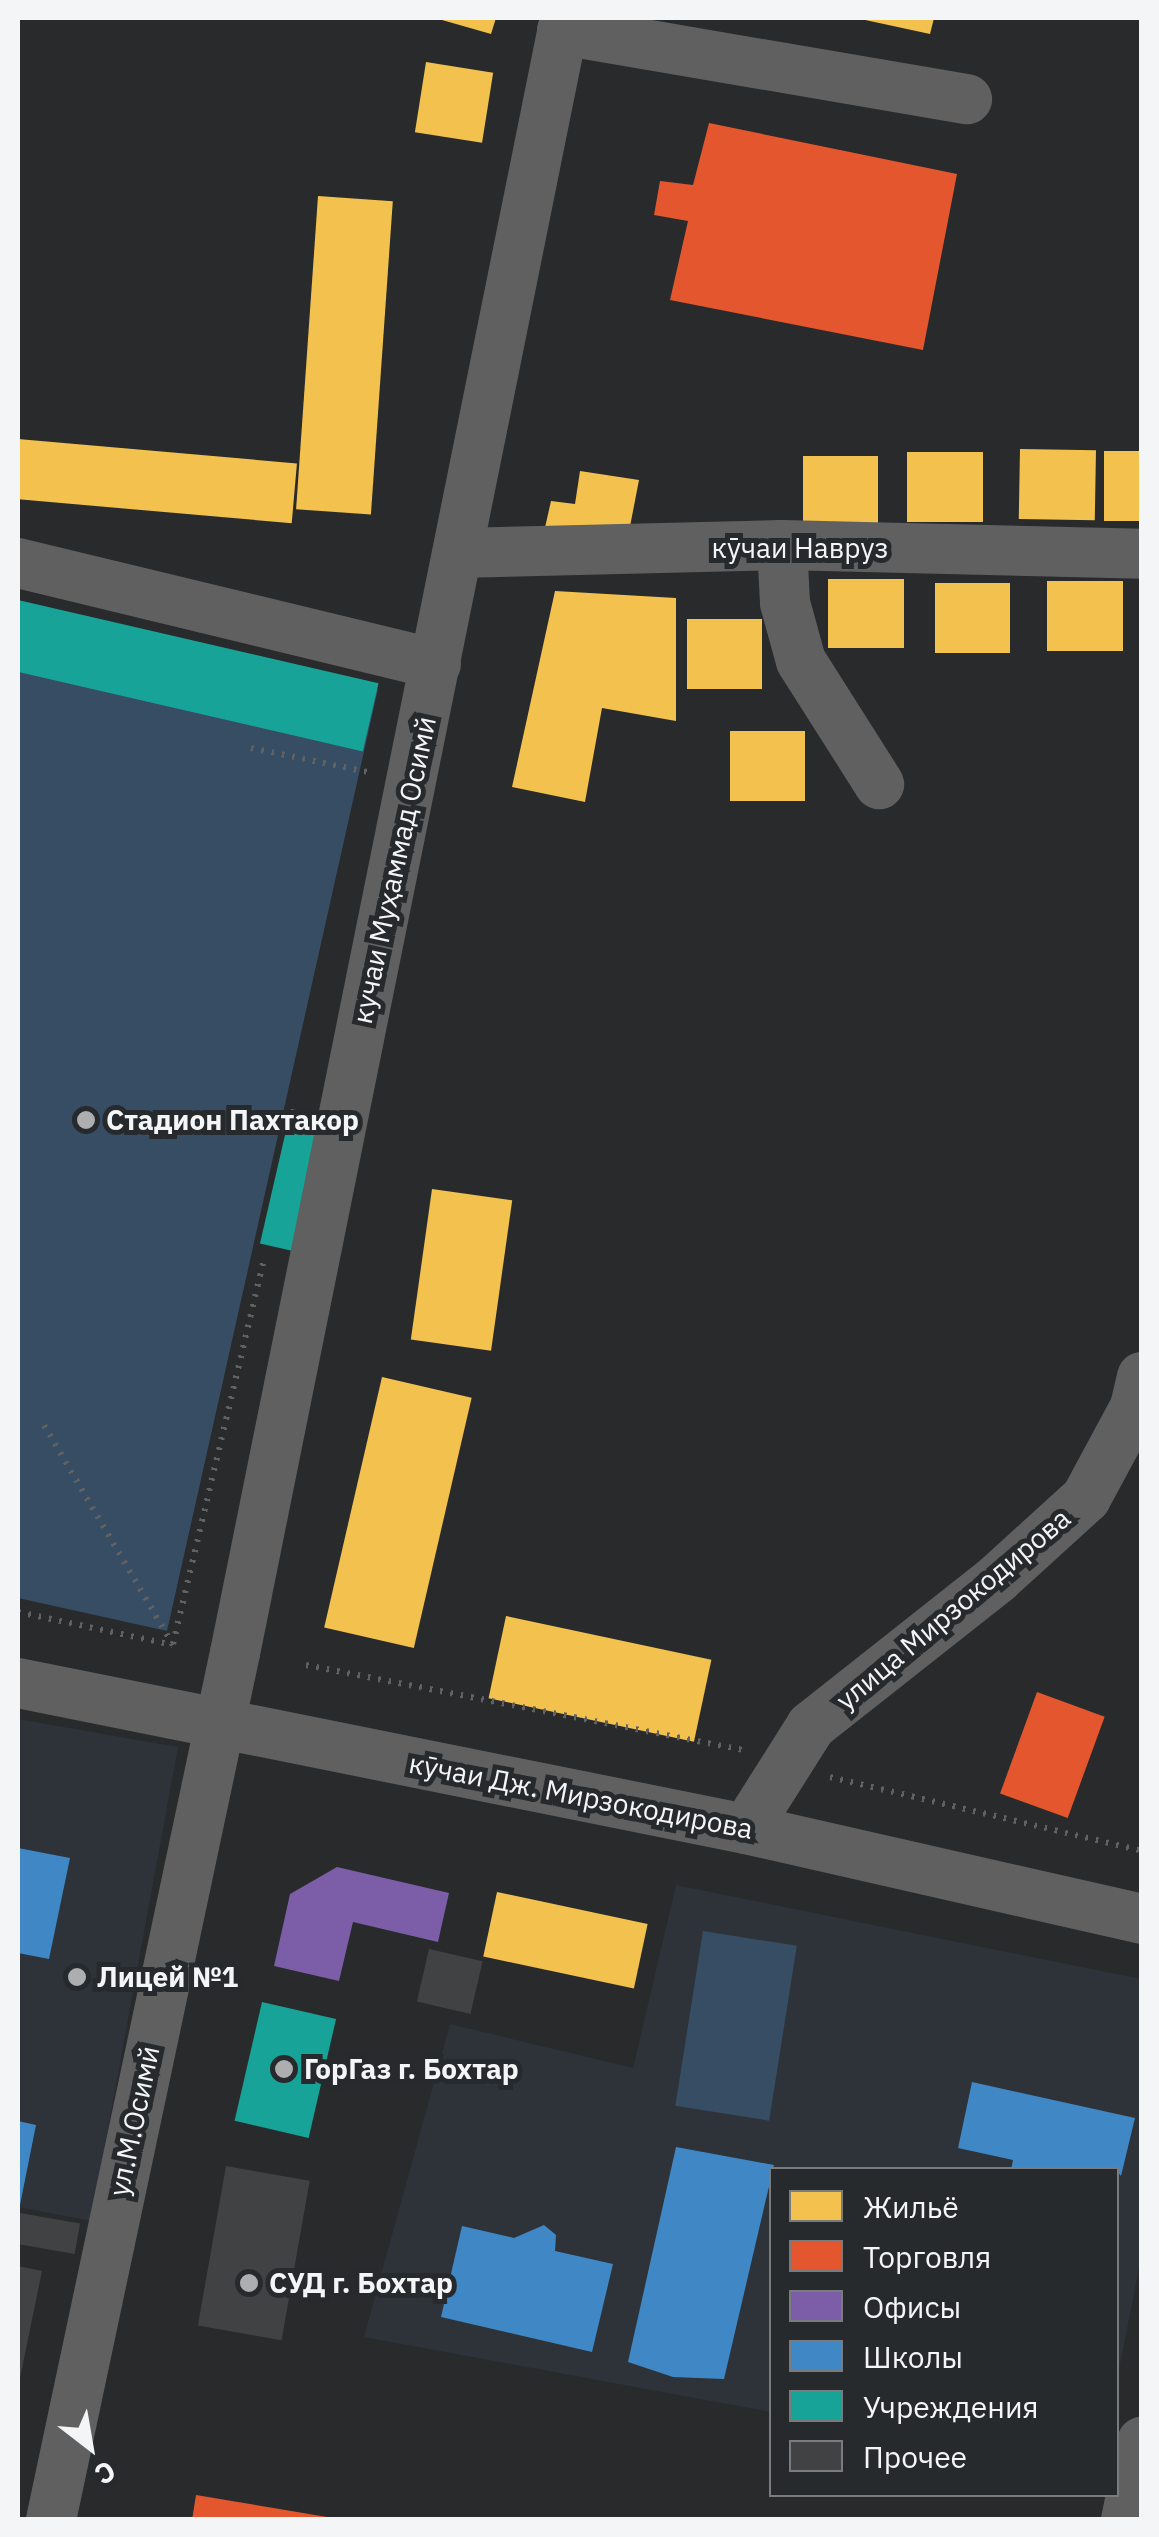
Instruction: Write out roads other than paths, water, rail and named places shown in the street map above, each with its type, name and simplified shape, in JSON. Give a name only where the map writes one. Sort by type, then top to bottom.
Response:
[{"type":"street","points":[[563,24],[967,99]]},
{"type":"street","name":"кучаи Муҳаммад Осимй","points":[[218,1722],[563,24]]},
{"type":"street","points":[[782,545],[785,603],[801,661],[878,784]]},
{"type":"street","name":"кӯчаи Навруз","points":[[458,553],[782,545],[1142,554]]},
{"type":"street","points":[[18,563],[436,664]]},
{"type":"street","name":"улица Мирзокодирова","points":[[746,1829],[811,1726],[997,1579],[1086,1498],[1135,1407],[1142,1377]]},
{"type":"street","name":"кӯчаи Дж. Мирзокодирова","points":[[18,1684],[746,1829],[1142,1919]]},
{"type":"street","name":"ул.М.Осимй","points":[[51,2520],[218,1722]]},
{"type":"street","points":[[1126,2520],[1142,2442]]},
{"type":"place","name":"Стадион Пахтакор","points":[[86,1120]]},
{"type":"place","name":"Лицей №1","points":[[77,1977]]},
{"type":"place","name":"ГорГаз г. Бохтар","points":[[284,2069]]},
{"type":"place","name":"СУД г. Бохтар","points":[[249,2283]]}]
